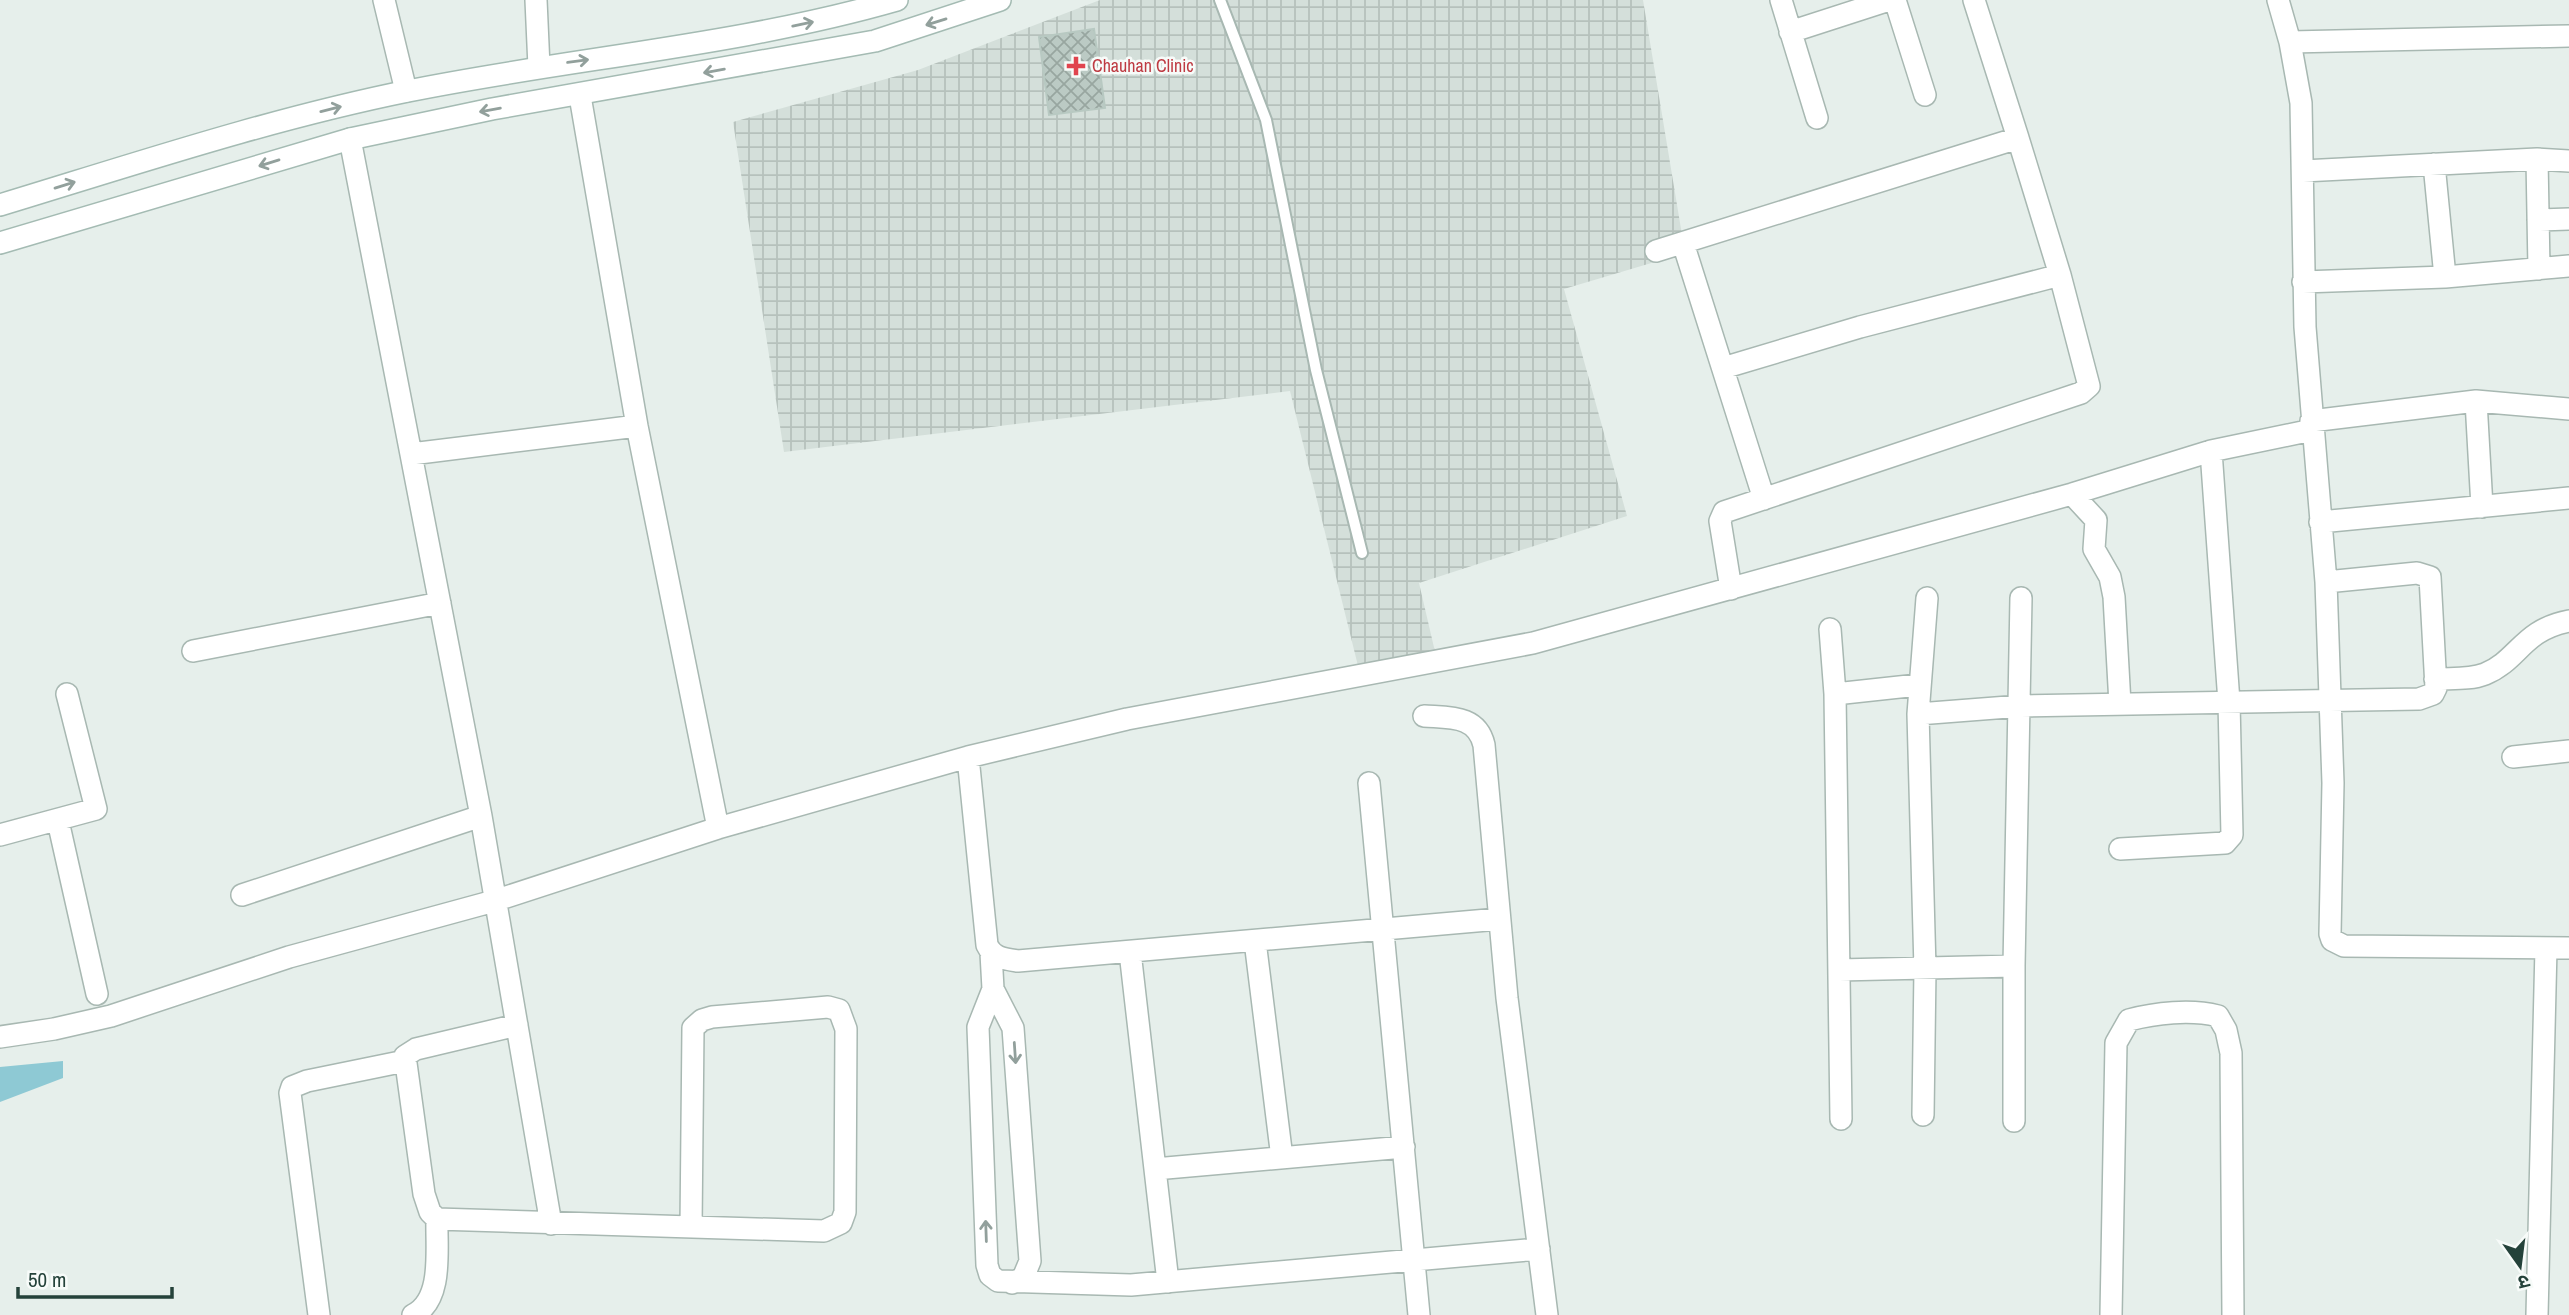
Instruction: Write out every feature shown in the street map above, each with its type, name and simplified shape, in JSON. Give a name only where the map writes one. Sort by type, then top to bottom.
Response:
[{"type":"street","points":[[384,0],[406,91]]},
{"type":"street","points":[[536,0],[539,67]]},
{"type":"street","points":[[0,205],[257,127],[406,91],[539,67],[742,37],[848,7],[897,0]]},
{"type":"street","points":[[0,243],[350,139],[492,109],[580,96],[875,41],[1000,0]]},
{"type":"street","points":[[1781,0],[1816,118]]},
{"type":"street","points":[[1790,32],[1889,0]]},
{"type":"street","points":[[1895,0],[1925,95]]},
{"type":"street","points":[[1731,589],[1721,516],[1730,509],[2081,393],[2089,386],[2089,376],[2060,275],[1974,0]]},
{"type":"street","points":[[2278,0],[2290,42],[2301,103],[2303,282],[2311,426],[2326,582],[2332,940],[2344,946],[2569,948]]},
{"type":"street","points":[[2290,42],[2569,36]]},
{"type":"street","points":[[580,96],[636,426],[718,828]]},
{"type":"street","points":[[1656,251],[2018,138]]},
{"type":"street","points":[[350,139],[481,816],[551,1224]]},
{"type":"street","points":[[2303,171],[2537,159],[2569,161]]},
{"type":"street","points":[[2537,159],[2539,269]]},
{"type":"street","points":[[2434,164],[2445,277]]},
{"type":"street","points":[[2538,220],[2569,219]]},
{"type":"street","points":[[1683,243],[1764,499]]},
{"type":"street","points":[[2303,282],[2445,277],[2569,266]]},
{"type":"street","points":[[1723,368],[1860,327],[2060,275]]},
{"type":"street","points":[[2476,401],[2482,507]]},
{"type":"street","points":[[0,1037],[54,1029],[111,1016],[289,957],[494,901],[718,828],[968,757],[1127,719],[1533,643],[2072,494],[2211,451],[2311,426],[2476,401],[2569,409]]},
{"type":"street","points":[[411,454],[636,426]]},
{"type":"street","points":[[2120,849],[2225,843],[2231,839],[2229,702],[2211,451]]},
{"type":"street","points":[[2072,494],[2096,520],[2094,549],[2113,587],[2120,704]]},
{"type":"street","points":[[2320,523],[2569,498]]},
{"type":"street","points":[[1918,714],[2021,706],[2427,698],[2436,688],[2430,577],[2417,573],[2326,582]]},
{"type":"street","points":[[1923,1115],[1925,969],[1918,714],[1927,598]]},
{"type":"street","points":[[2014,1121],[2021,598]]},
{"type":"street","points":[[193,651],[440,603]]},
{"type":"street","points":[[2435,679],[2475,678],[2488,673],[2542,628],[2569,621]]},
{"type":"street","points":[[1830,629],[1836,694],[1841,1119]]},
{"type":"street","points":[[1836,694],[1919,685]]},
{"type":"street","points":[[0,835],[58,821],[96,808],[66,694]]},
{"type":"street","points":[[1424,716],[1473,723],[1482,737],[1499,919],[1547,1315]]},
{"type":"street","points":[[2513,757],[2569,751]]},
{"type":"street","points":[[968,757],[993,989],[1013,1028],[1030,1261],[1023,1278],[1012,1283]]},
{"type":"street","points":[[1369,783],[1419,1315]]},
{"type":"street","points":[[242,894],[481,816]]},
{"type":"street","points":[[58,821],[97,994]]},
{"type":"street","points":[[991,953],[1018,961],[1499,919]]},
{"type":"street","points":[[1255,941],[1282,1158]]},
{"type":"street","points":[[2537,1315],[2546,948]]},
{"type":"street","points":[[1130,952],[1168,1282]]},
{"type":"street","points":[[1839,970],[2014,966]]},
{"type":"street","points":[[993,989],[978,1027],[987,1265],[990,1275],[998,1281],[1131,1285],[1539,1249]]},
{"type":"street","points":[[517,1025],[411,1050],[405,1061],[424,1194],[430,1212],[437,1219],[551,1224],[824,1231],[841,1223],[845,1212],[846,1029],[839,1010],[828,1007],[712,1017],[702,1020],[692,1028],[691,1227]]},
{"type":"street","points":[[2111,1315],[2116,1043],[2129,1020],[2145,1016],[2204,1013],[2218,1016],[2226,1030],[2231,1053],[2233,1315]]},
{"type":"street","points":[[319,1315],[290,1093],[292,1087],[307,1081],[405,1061]]},
{"type":"street","points":[[1155,1169],[1404,1147]]},
{"type":"street","points":[[413,1315],[426,1308],[434,1290],[437,1219]]},
{"type":"lane","points":[[1220,0],[1266,120],[1316,370],[1362,553]]},
{"type":"shaded area","points":[[1100,0],[1643,0],[1685,253],[1564,289],[1627,516],[1419,583],[1436,656],[1360,674],[1290,391],[784,452],[733,122],[918,70]]},
{"type":"water","points":[[63,1061],[63,1078],[0,1102],[0,1067]]},
{"type":"building","points":[[1094,29],[1105,108],[1049,115],[1039,37]]},
{"type":"place","name":"Chauhan Clinic","points":[[1076,66]]}]
